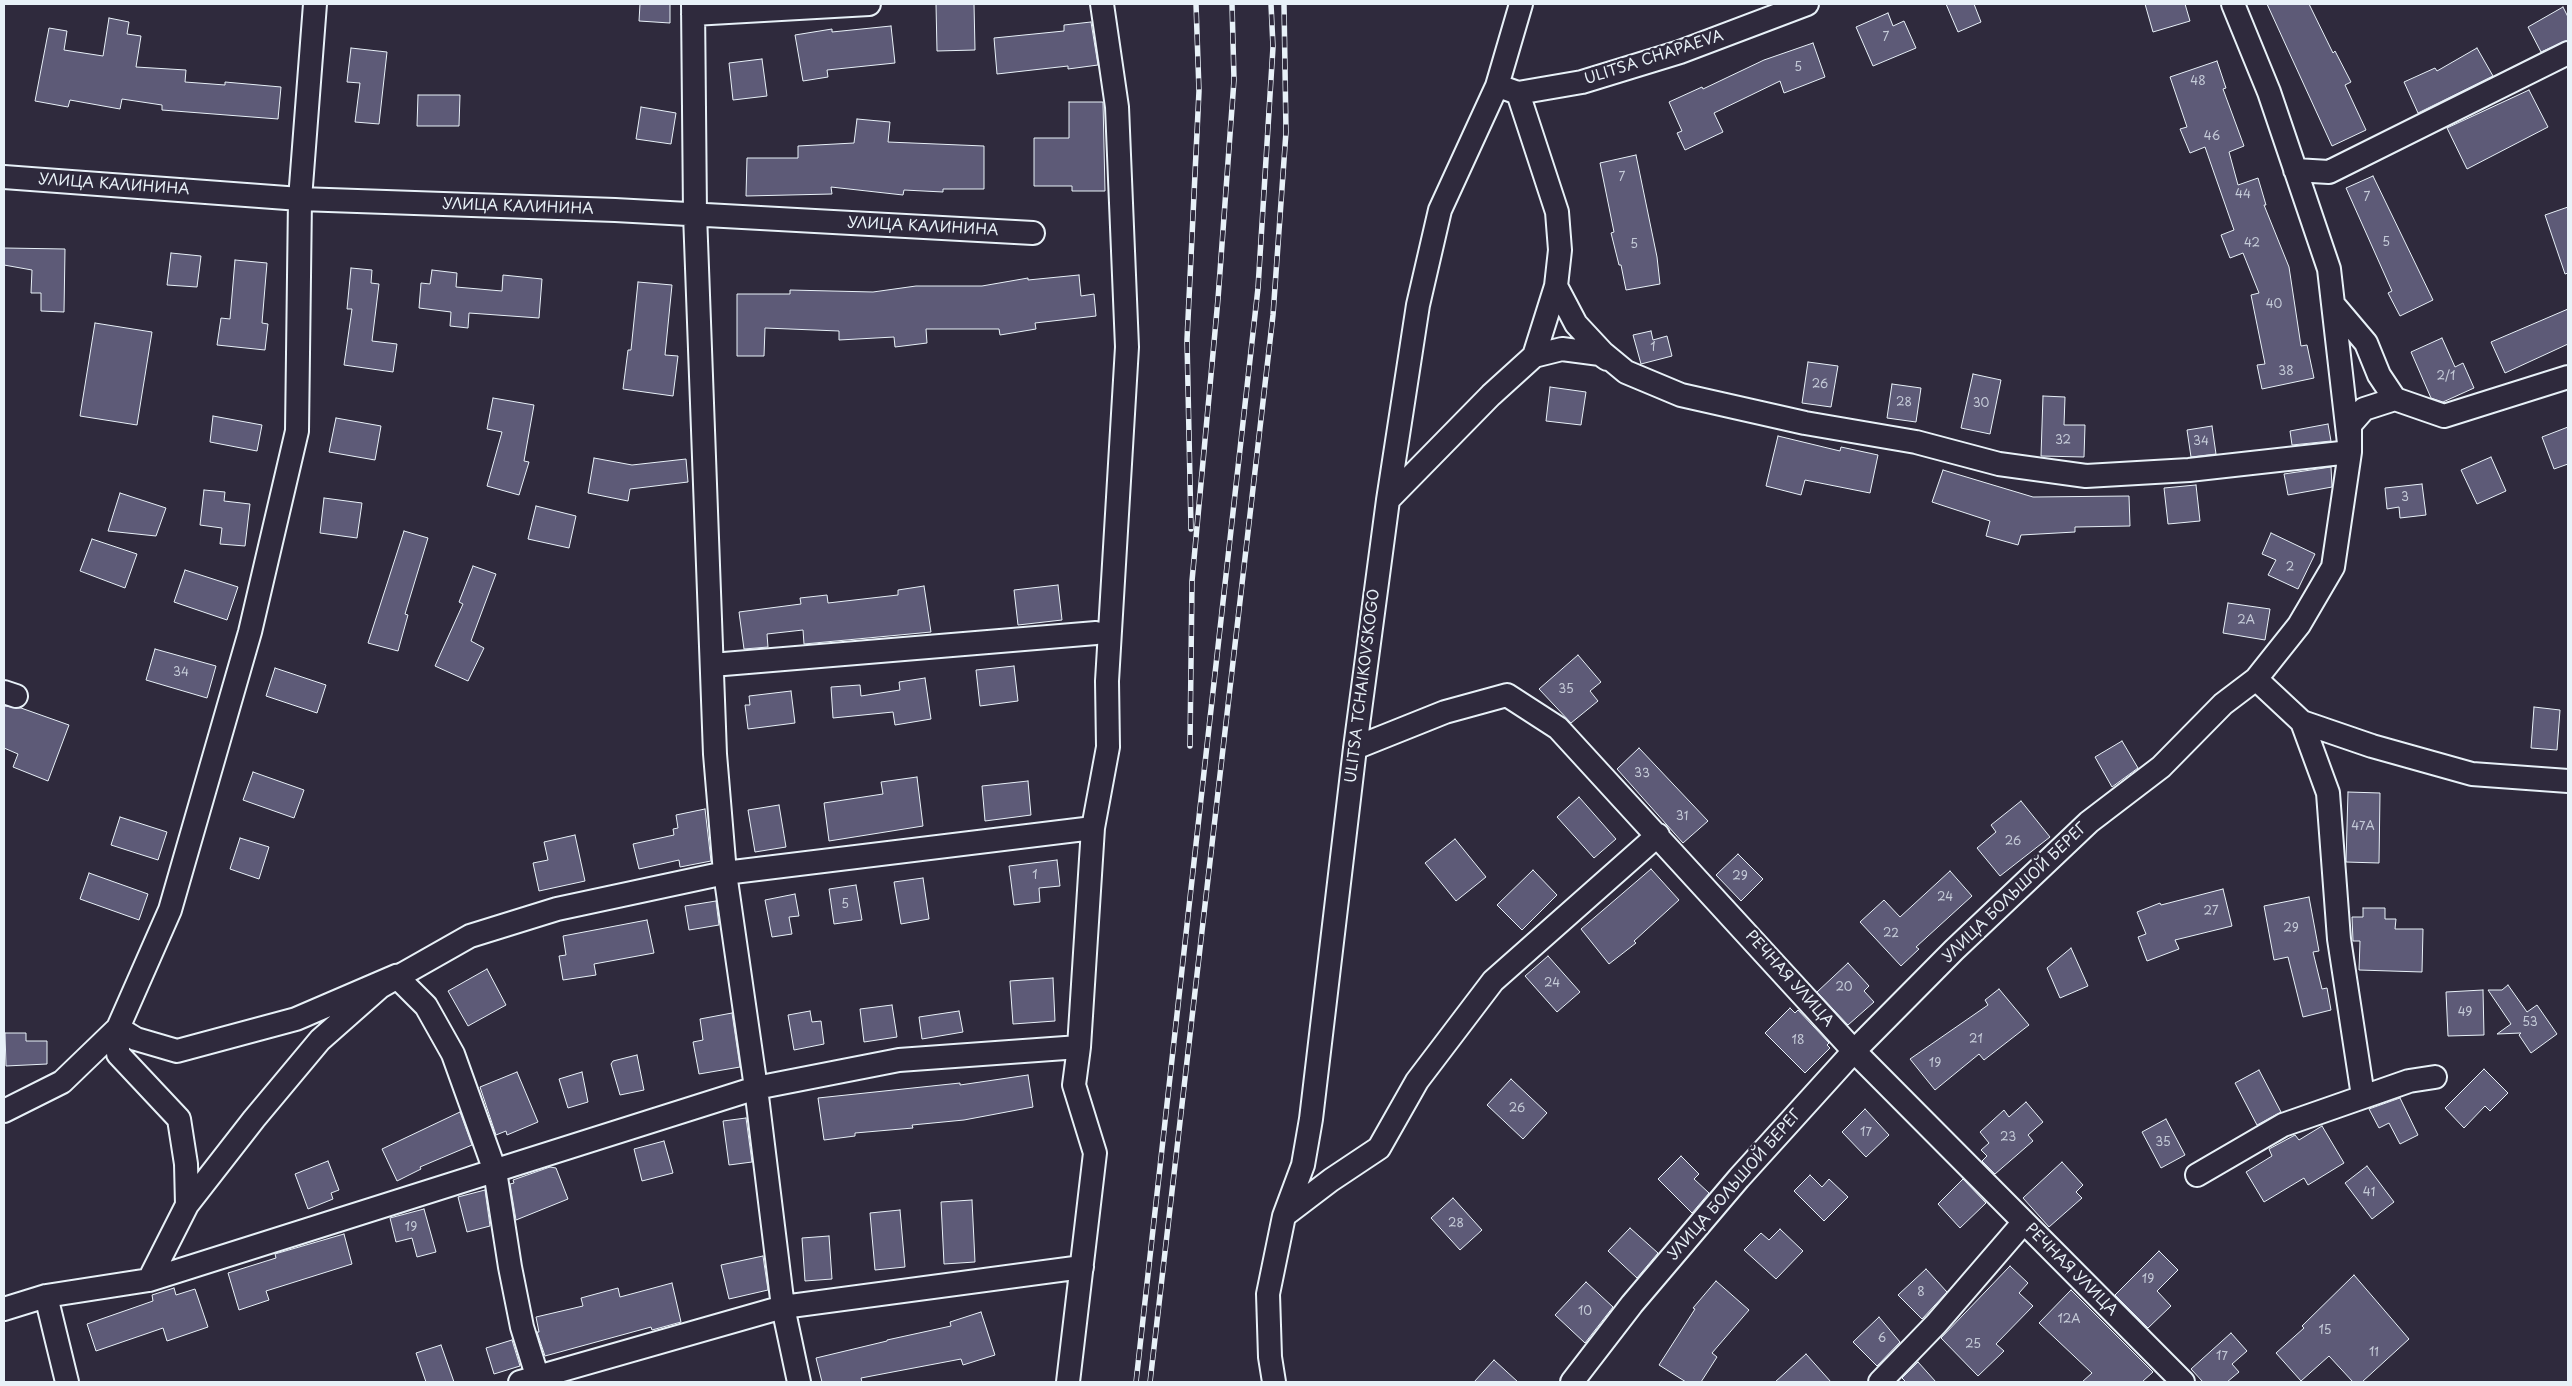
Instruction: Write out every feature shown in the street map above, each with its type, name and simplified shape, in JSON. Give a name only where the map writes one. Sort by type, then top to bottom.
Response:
[{"type":"street","points":[[4,1111],[62,1082],[118,1028],[170,910],[250,632],[298,431],[300,199],[314,4]]},
{"type":"street","points":[[799,1382],[783,1307],[756,1088],[725,873],[715,754],[695,214],[693,9],[869,4]]},
{"type":"street","points":[[1068,1382],[1096,1153],[1074,1085],[1079,1047],[1093,828],[1108,746],[1107,681],[1127,347],[1117,107],[1102,4]]},
{"type":"street","name":"ULITSA TCHAIKOVSKOGO","points":[[1274,1382],[1270,1357],[1268,1294],[1284,1216],[1303,1165],[1309,1128],[1355,748],[1388,500],[1418,305],[1440,210],[1507,89],[1521,4]]},
{"type":"street","name":"ULITSA CHAPAEVA","points":[[1507,89],[1582,82],[1662,57],[1808,4]]},
{"type":"street","points":[[2233,4],[2269,92],[2329,269],[2350,452]]},
{"type":"street","points":[[2295,170],[2330,172],[2568,53]]},
{"type":"street","points":[[1507,89],[1557,212],[1560,250],[1556,286],[1534,356]]},
{"type":"street","name":"УЛИЦА КАЛИНИНА","points":[[4,177],[300,199],[695,214],[1033,233]]},
{"type":"street","points":[[1556,286],[1576,324],[1603,353],[1626,372]]},
{"type":"street","points":[[2333,304],[2366,343],[2380,375],[2395,399]]},
{"type":"street","points":[[1388,500],[1491,395],[1534,356],[1562,349],[1600,354],[1626,372],[1681,395],[1805,423],[1916,442],[1999,464],[2086,476],[2189,470],[2350,452]]},
{"type":"street","points":[[2350,452],[2350,425],[2364,409],[2395,399],[2444,416],[2568,377]]},
{"type":"street","name":"УЛИЦА БОЛЬШОЙ БЕРЕГ","points":[[1572,1382],[1632,1304],[1720,1200],[1854,1051],[1954,950],[2089,822],[2161,767],[2223,704],[2256,679],[2299,625],[2334,567],[2350,452]]},
{"type":"street","points":[[712,665],[1096,633]]},
{"type":"street","points":[[2256,679],[2302,722],[2372,746],[2472,774],[2568,781]]},
{"type":"street","name":"РЕЧНАЯ УЛИЦА","points":[[1355,748],[1445,712],[1508,695],[1558,728],[1854,1051],[2182,1382]]},
{"type":"street","points":[[2302,722],[2328,793],[2339,939],[2363,1096]]},
{"type":"street","points":[[118,1028],[136,1039],[177,1051],[296,1018],[396,976],[470,936],[557,908],[725,873],[1093,828]]},
{"type":"street","points":[[1284,1216],[1331,1180],[1379,1148],[1417,1081],[1493,981],[1658,835]]},
{"type":"street","points":[[396,976],[426,1006],[453,1054],[495,1171],[518,1310],[532,1380],[783,1307],[1082,1267]]},
{"type":"street","points":[[149,1280],[187,1205],[254,1119],[320,1040],[380,987],[396,976]]},
{"type":"street","points":[[118,1028],[118,1054],[179,1119],[186,1164],[187,1205]]},
{"type":"street","points":[[4,1309],[46,1296],[149,1280],[756,1088],[899,1060],[1079,1047]]},
{"type":"street","points":[[2197,1174],[2283,1125],[2409,1081],[2435,1077]]},
{"type":"street","points":[[1880,1382],[1936,1324],[2024,1222]]},
{"type":"street","points":[[46,1296],[67,1382]]},
{"type":"building","points":[[640,4],[670,4],[670,23],[639,21]]},
{"type":"building","points":[[936,4],[974,4],[975,50],[937,51]]},
{"type":"building","points":[[1946,4],[1974,4],[1981,22],[1958,32]]},
{"type":"building","points":[[2145,4],[2185,4],[2190,21],[2153,32]]},
{"type":"building","points":[[2267,4],[2309,4],[2333,53],[2335,51],[2351,82],[2345,85],[2366,130],[2332,146]]},
{"type":"building","points":[[2563,7],[2568,17],[2568,40],[2541,52],[2528,27]]},
{"type":"building","points":[[1888,13],[1893,26],[1904,21],[1916,48],[1873,66],[1856,27]]},
{"type":"building","points":[[109,18],[129,22],[127,34],[141,36],[136,67],[186,70],[185,82],[225,85],[225,82],[281,87],[278,119],[162,110],[162,105],[122,99],[120,109],[70,100],[68,107],[35,101],[49,28],[67,31],[64,50],[103,56]]},
{"type":"building","points":[[1091,22],[1098,65],[1068,69],[1068,66],[997,74],[994,38],[1064,31],[1064,25]]},
{"type":"building","points":[[891,26],[895,63],[827,70],[828,77],[803,81],[795,35],[832,29],[832,32]]},
{"type":"building","points":[[1813,43],[1825,77],[1784,93],[1780,81],[1714,113],[1723,132],[1685,150],[1677,133],[1682,131],[1669,102],[1702,87],[1703,89],[1764,60]]},
{"type":"building","points":[[351,48],[387,52],[379,124],[355,122],[360,83],[347,82]]},
{"type":"building","points":[[2477,48],[2493,76],[2418,113],[2404,82],[2435,68],[2437,71]]},
{"type":"building","points":[[762,59],[767,96],[733,100],[729,63]]},
{"type":"building","points":[[2217,61],[2226,88],[2223,89],[2244,146],[2229,152],[2238,185],[2258,178],[2266,205],[2264,205],[2289,267],[2301,346],[2307,345],[2314,378],[2262,389],[2257,365],[2265,364],[2251,295],[2259,293],[2243,253],[2230,258],[2221,235],[2234,230],[2205,147],[2190,153],[2180,129],[2187,127],[2170,77]]},
{"type":"building","points":[[2529,90],[2548,127],[2467,169],[2447,128]]},
{"type":"building","points":[[418,95],[460,95],[459,126],[417,126]]},
{"type":"building","points":[[1069,102],[1103,102],[1105,191],[1072,191],[1072,186],[1034,186],[1034,138],[1069,138]]},
{"type":"building","points":[[641,107],[676,113],[671,144],[636,139]]},
{"type":"building","points":[[857,119],[890,122],[888,142],[984,146],[984,189],[943,189],[943,192],[904,190],[903,195],[831,187],[832,194],[746,196],[747,158],[798,158],[798,146],[854,143]]},
{"type":"building","points":[[1636,155],[1657,257],[1660,284],[1626,290],[1621,265],[1619,265],[1611,233],[1614,232],[1600,163]]},
{"type":"building","points":[[2373,176],[2433,300],[2400,316],[2388,293],[2392,291],[2346,188]]},
{"type":"building","points":[[2568,207],[2568,273],[2565,274],[2545,215]]},
{"type":"building","points":[[4,248],[65,249],[64,312],[41,311],[41,293],[31,293],[32,270],[4,265]]},
{"type":"building","points":[[171,253],[201,256],[197,287],[167,285]]},
{"type":"building","points":[[235,260],[267,263],[262,323],[268,324],[265,350],[217,345],[221,318],[230,319]]},
{"type":"building","points":[[351,268],[372,270],[371,283],[379,284],[372,341],[397,344],[393,372],[344,365],[352,309],[347,309]]},
{"type":"building","points":[[432,270],[457,273],[456,287],[502,291],[503,275],[542,279],[539,318],[469,313],[468,328],[450,326],[451,312],[419,308],[421,283],[430,284]]},
{"type":"building","points":[[1079,275],[1081,296],[1094,294],[1096,316],[1035,323],[1036,329],[1000,335],[999,329],[926,329],[927,343],[895,347],[894,337],[839,340],[839,331],[765,328],[764,356],[737,356],[737,294],[790,294],[790,290],[873,292],[916,286],[982,286],[1028,278],[1028,280]]},
{"type":"building","points":[[638,282],[672,285],[665,355],[678,356],[673,396],[623,389],[628,350],[631,350]]},
{"type":"building","points":[[2568,309],[2568,344],[2505,373],[2491,342]]},
{"type":"building","points":[[95,323],[152,332],[137,425],[80,416]]},
{"type":"building","points":[[1651,331],[1653,340],[1667,336],[1672,356],[1641,364],[1633,335]]},
{"type":"building","points":[[2442,338],[2455,367],[2463,363],[2474,388],[2443,402],[2431,398],[2411,352]]},
{"type":"building","points":[[1808,362],[1838,366],[1831,407],[1802,403]]},
{"type":"building","points":[[1973,374],[2001,380],[1990,434],[1961,428]]},
{"type":"building","points":[[1892,384],[1921,388],[1916,422],[1887,418]]},
{"type":"building","points":[[1550,387],[1586,392],[1581,425],[1546,421]]},
{"type":"building","points":[[2043,396],[2065,397],[2064,425],[2085,425],[2084,457],[2041,456]]},
{"type":"building","points":[[493,398],[534,405],[524,461],[529,462],[519,495],[487,486],[502,432],[487,429]]},
{"type":"building","points":[[213,416],[262,425],[257,451],[210,442]]},
{"type":"building","points":[[336,418],[381,426],[375,460],[329,452]]},
{"type":"building","points":[[2328,424],[2331,441],[2292,445],[2290,431]]},
{"type":"building","points":[[2212,426],[2216,454],[2191,457],[2187,430]]},
{"type":"building","points":[[2568,427],[2568,464],[2554,469],[2542,437]]},
{"type":"building","points":[[1778,436],[1840,451],[1841,447],[1878,455],[1870,493],[1805,480],[1801,495],[1766,486]]},
{"type":"building","points":[[2491,457],[2506,491],[2477,504],[2461,470]]},
{"type":"building","points":[[594,458],[632,465],[686,459],[688,482],[630,489],[628,501],[588,493]]},
{"type":"building","points":[[2331,467],[2332,487],[2288,495],[2284,474]]},
{"type":"building","points":[[1943,470],[2033,497],[2129,496],[2130,526],[2075,527],[2075,532],[2021,535],[2018,545],[1986,536],[1990,521],[1932,502]]},
{"type":"building","points":[[2422,484],[2426,515],[2400,518],[2399,507],[2387,509],[2385,488]]},
{"type":"building","points":[[2196,485],[2200,521],[2168,524],[2164,488]]},
{"type":"building","points":[[204,490],[225,492],[224,501],[250,504],[245,546],[220,544],[222,528],[200,525]]},
{"type":"building","points":[[120,493],[166,508],[156,536],[108,531]]},
{"type":"building","points":[[324,498],[362,503],[357,538],[320,533]]},
{"type":"building","points":[[536,506],[576,516],[569,548],[528,539]]},
{"type":"building","points":[[404,531],[428,538],[405,614],[408,615],[398,651],[368,643]]},
{"type":"building","points":[[2271,533],[2315,554],[2298,589],[2268,575],[2276,560],[2262,554]]},
{"type":"building","points":[[92,539],[137,554],[125,588],[80,571]]},
{"type":"building","points":[[473,566],[496,574],[471,641],[484,648],[468,681],[435,666],[463,604],[459,602]]},
{"type":"building","points":[[185,570],[238,587],[227,620],[174,602]]},
{"type":"building","points":[[1058,585],[1062,620],[1018,625],[1014,590]]},
{"type":"building","points":[[924,586],[931,632],[804,644],[803,630],[767,634],[768,647],[744,649],[739,612],[801,604],[800,598],[827,595],[828,603],[898,595],[898,590]]},
{"type":"building","points":[[2228,603],[2270,609],[2265,640],[2223,633]]},
{"type":"building","points":[[155,649],[216,666],[207,698],[146,680]]},
{"type":"building","points":[[1578,655],[1601,682],[1590,691],[1598,701],[1571,723],[1539,689]]},
{"type":"building","points":[[1014,666],[1018,701],[980,706],[976,670]]},
{"type":"building","points":[[275,668],[326,685],[317,713],[266,696]]},
{"type":"building","points":[[925,678],[931,719],[895,725],[893,712],[833,718],[831,687],[860,685],[861,696],[900,690],[899,682]]},
{"type":"building","points":[[791,691],[795,723],[748,729],[745,705],[750,705],[749,696]]},
{"type":"building","points":[[4,706],[21,708],[69,725],[48,781],[13,767],[18,754],[4,748]]},
{"type":"building","points":[[2534,707],[2560,710],[2557,750],[2531,748]]},
{"type":"building","points":[[2122,741],[2138,768],[2112,787],[2095,757]]},
{"type":"building","points":[[1639,748],[1708,821],[1683,843],[1617,769]]},
{"type":"building","points":[[253,772],[304,790],[294,818],[243,800]]},
{"type":"building","points":[[917,777],[923,826],[829,841],[824,803],[883,794],[881,782]]},
{"type":"building","points":[[1028,781],[1031,815],[985,821],[982,786]]},
{"type":"building","points":[[2348,792],[2380,793],[2379,863],[2346,862]]},
{"type":"building","points":[[1579,797],[1616,839],[1594,858],[1557,817]]},
{"type":"building","points":[[2021,801],[2050,837],[2000,876],[1977,848],[1996,832],[1991,825]]},
{"type":"building","points":[[779,805],[786,847],[755,852],[748,810]]},
{"type":"building","points":[[705,809],[711,861],[680,867],[679,860],[639,869],[633,844],[674,835],[673,829],[678,828],[676,815]]},
{"type":"building","points":[[120,817],[167,832],[158,860],[111,845]]},
{"type":"building","points":[[575,835],[585,881],[539,891],[533,863],[548,860],[544,842]]},
{"type":"building","points":[[240,838],[269,847],[259,879],[230,869]]},
{"type":"building","points":[[1455,839],[1486,877],[1456,901],[1425,863]]},
{"type":"building","points":[[1738,854],[1763,879],[1741,901],[1716,875]]},
{"type":"building","points":[[1057,860],[1060,886],[1039,888],[1040,902],[1014,905],[1009,866]]},
{"type":"building","points":[[1651,869],[1679,900],[1634,941],[1636,943],[1609,964],[1581,929]]},
{"type":"building","points":[[1533,870],[1557,895],[1522,930],[1497,905]]},
{"type":"building","points":[[1950,871],[1972,896],[1916,947],[1919,949],[1901,966],[1860,922],[1884,900],[1900,917]]},
{"type":"building","points":[[89,873],[148,894],[139,920],[80,899]]},
{"type":"building","points":[[923,878],[929,919],[901,924],[894,882]]},
{"type":"building","points":[[856,885],[862,920],[834,924],[829,889]]},
{"type":"building","points":[[2223,889],[2232,926],[2175,940],[2179,949],[2147,961],[2138,937],[2146,934],[2137,912],[2160,903],[2161,905]]},
{"type":"building","points":[[795,894],[799,916],[789,917],[792,934],[772,937],[765,900]]},
{"type":"building","points":[[2309,897],[2319,951],[2313,952],[2322,989],[2327,988],[2331,1010],[2303,1017],[2288,957],[2274,960],[2264,906]]},
{"type":"building","points":[[716,901],[719,925],[689,930],[685,906]]},
{"type":"building","points":[[2363,908],[2385,908],[2385,919],[2396,919],[2395,929],[2423,929],[2422,972],[2359,970],[2360,941],[2353,941],[2352,917],[2363,917]]},
{"type":"building","points":[[647,920],[654,953],[594,964],[596,975],[563,980],[559,956],[566,955],[563,936]]},
{"type":"building","points":[[2071,948],[2088,986],[2060,998],[2047,968]]},
{"type":"building","points":[[1548,956],[1580,992],[1557,1012],[1525,976]]},
{"type":"building","points":[[1848,963],[1869,986],[1864,991],[1874,1002],[1848,1025],[1817,992]]},
{"type":"building","points":[[487,969],[506,1005],[468,1026],[448,991]]},
{"type":"building","points":[[1053,978],[1055,1021],[1013,1024],[1010,981]]},
{"type":"building","points":[[2508,985],[2527,1012],[2537,1005],[2557,1034],[2531,1053],[2519,1035],[2521,1033],[2497,1034],[2511,1024],[2488,990],[2502,990]]},
{"type":"building","points":[[1999,989],[2029,1025],[1984,1060],[1979,1054],[1935,1090],[1910,1059],[1988,1005],[1985,1000]]},
{"type":"building","points":[[2483,990],[2484,1035],[2448,1036],[2446,992]]},
{"type":"building","points":[[892,1005],[897,1037],[864,1042],[860,1009]]},
{"type":"building","points":[[1790,1008],[1795,1013],[1798,1010],[1829,1043],[1827,1045],[1830,1048],[1805,1073],[1765,1033]]},
{"type":"building","points":[[810,1011],[812,1022],[821,1021],[824,1044],[794,1050],[788,1015]]},
{"type":"building","points":[[959,1011],[963,1032],[922,1039],[919,1017]]},
{"type":"building","points":[[732,1013],[740,1067],[699,1074],[693,1042],[703,1040],[700,1019]]},
{"type":"building","points":[[5,1033],[26,1033],[26,1041],[47,1041],[47,1064],[6,1066]]},
{"type":"building","points":[[637,1055],[644,1090],[620,1095],[611,1064],[613,1061]]},
{"type":"building","points":[[2484,1069],[2508,1093],[2490,1111],[2485,1106],[2464,1128],[2445,1108]]},
{"type":"building","points":[[2259,1070],[2281,1112],[2257,1125],[2235,1083]]},
{"type":"building","points":[[517,1072],[538,1122],[507,1135],[506,1131],[496,1135],[480,1087]]},
{"type":"building","points":[[582,1072],[588,1102],[568,1108],[559,1079]]},
{"type":"building","points":[[1028,1075],[1033,1107],[964,1120],[912,1125],[913,1128],[855,1133],[855,1136],[824,1140],[818,1098],[960,1083],[960,1085]]},
{"type":"building","points":[[1511,1079],[1547,1113],[1523,1139],[1487,1105]]},
{"type":"building","points":[[2400,1098],[2418,1135],[2400,1144],[2389,1123],[2379,1128],[2369,1109]]},
{"type":"building","points":[[2026,1102],[2043,1122],[2028,1135],[2033,1141],[1995,1174],[1982,1161],[1987,1156],[1981,1150],[1989,1143],[1980,1132],[2004,1110],[2009,1117]]},
{"type":"building","points":[[1865,1109],[1889,1135],[1866,1157],[1842,1132]]},
{"type":"building","points":[[460,1112],[472,1145],[420,1167],[421,1169],[397,1181],[382,1149]]},
{"type":"building","points":[[746,1118],[752,1162],[729,1165],[723,1121]]},
{"type":"building","points":[[2166,1119],[2185,1155],[2161,1168],[2142,1132]]},
{"type":"building","points":[[2322,1126],[2344,1163],[2308,1185],[2304,1178],[2264,1202],[2246,1172],[2272,1156],[2269,1149],[2295,1135],[2299,1140]]},
{"type":"building","points":[[664,1141],[673,1173],[642,1181],[634,1149]]},
{"type":"building","points":[[1681,1156],[1699,1174],[1694,1179],[1709,1193],[1692,1213],[1658,1179]]},
{"type":"building","points":[[328,1161],[339,1190],[331,1193],[333,1199],[308,1209],[295,1174]]},
{"type":"building","points":[[2062,1162],[2083,1185],[2076,1192],[2082,1198],[2049,1227],[2023,1198]]},
{"type":"building","points":[[2367,1166],[2394,1202],[2372,1219],[2345,1183]]},
{"type":"building","points":[[550,1167],[556,1168],[568,1199],[516,1220],[510,1184],[514,1183],[513,1180]]},
{"type":"building","points":[[1810,1175],[1822,1187],[1829,1179],[1848,1197],[1824,1221],[1794,1191]]},
{"type":"building","points":[[1963,1179],[1986,1203],[1960,1228],[1938,1204]]},
{"type":"building","points":[[485,1190],[490,1226],[467,1232],[458,1197]]},
{"type":"building","points":[[1453,1198],[1482,1230],[1460,1250],[1431,1218]]},
{"type":"building","points":[[972,1200],[975,1262],[944,1264],[941,1202]]},
{"type":"building","points":[[424,1209],[436,1252],[417,1257],[412,1238],[396,1242],[390,1218]]},
{"type":"building","points":[[900,1210],[905,1267],[875,1270],[870,1213]]},
{"type":"building","points":[[1630,1228],[1658,1253],[1637,1278],[1608,1251]]},
{"type":"building","points":[[1780,1229],[1803,1251],[1776,1279],[1744,1250],[1761,1233],[1769,1240]]},
{"type":"building","points":[[344,1234],[352,1264],[266,1291],[269,1300],[239,1310],[228,1273],[276,1258],[275,1254]]},
{"type":"building","points":[[829,1236],[832,1279],[805,1281],[802,1238]]},
{"type":"building","points":[[2159,1251],[2178,1270],[2157,1291],[2171,1306],[2148,1328],[2115,1295]]},
{"type":"building","points":[[763,1256],[768,1290],[729,1299],[721,1265]]},
{"type":"building","points":[[2010,1266],[2028,1283],[2019,1293],[2033,1306],[1996,1344],[2004,1351],[1978,1376],[1941,1338]]},
{"type":"building","points":[[1926,1269],[1947,1292],[1922,1319],[1898,1295]]},
{"type":"building","points":[[2354,1275],[2409,1339],[2362,1382],[2353,1382],[2329,1356],[2301,1381],[2276,1353],[2304,1328],[2302,1326]]},
{"type":"building","points":[[1716,1281],[1749,1310],[1712,1353],[1717,1357],[1701,1382],[1686,1382],[1659,1365],[1695,1309],[1693,1308]]},
{"type":"building","points":[[1586,1282],[1613,1307],[1585,1343],[1555,1315]]},
{"type":"building","points":[[672,1283],[681,1322],[652,1330],[651,1327],[545,1356],[537,1332],[539,1332],[536,1317],[583,1306],[581,1298],[618,1288],[620,1297]]},
{"type":"building","points":[[174,1288],[176,1295],[195,1289],[208,1327],[167,1341],[163,1328],[96,1351],[87,1324],[153,1301],[152,1295]]},
{"type":"building","points":[[2071,1290],[2153,1372],[2142,1382],[2082,1382],[2092,1373],[2039,1323]]},
{"type":"building","points":[[981,1312],[995,1355],[963,1365],[961,1359],[861,1378],[862,1382],[822,1382],[816,1358],[951,1326],[950,1322]]},
{"type":"building","points":[[1879,1317],[1900,1342],[1877,1366],[1853,1342]]},
{"type":"building","points":[[2231,1333],[2247,1351],[2232,1364],[2239,1372],[2227,1382],[2203,1382],[2191,1369]]},
{"type":"building","points":[[512,1340],[520,1366],[494,1374],[486,1348]]},
{"type":"building","points":[[441,1345],[454,1382],[426,1382],[416,1353]]},
{"type":"building","points":[[1806,1354],[1831,1382],[1775,1382]]},
{"type":"building","points":[[1494,1360],[1518,1382],[1474,1382]]},
{"type":"building","points":[[1918,1362],[1936,1382],[1906,1382],[1902,1378]]},
{"type":"railway","points":[[1191,529],[1187,340],[1199,91],[1196,4]]},
{"type":"railway","points":[[1190,746],[1192,581],[1218,299],[1234,80],[1232,4]]},
{"type":"railway","points":[[1136,1382],[1258,288],[1273,47],[1271,4]]},
{"type":"railway","points":[[1150,1382],[1273,315],[1286,132],[1284,4]]}]
